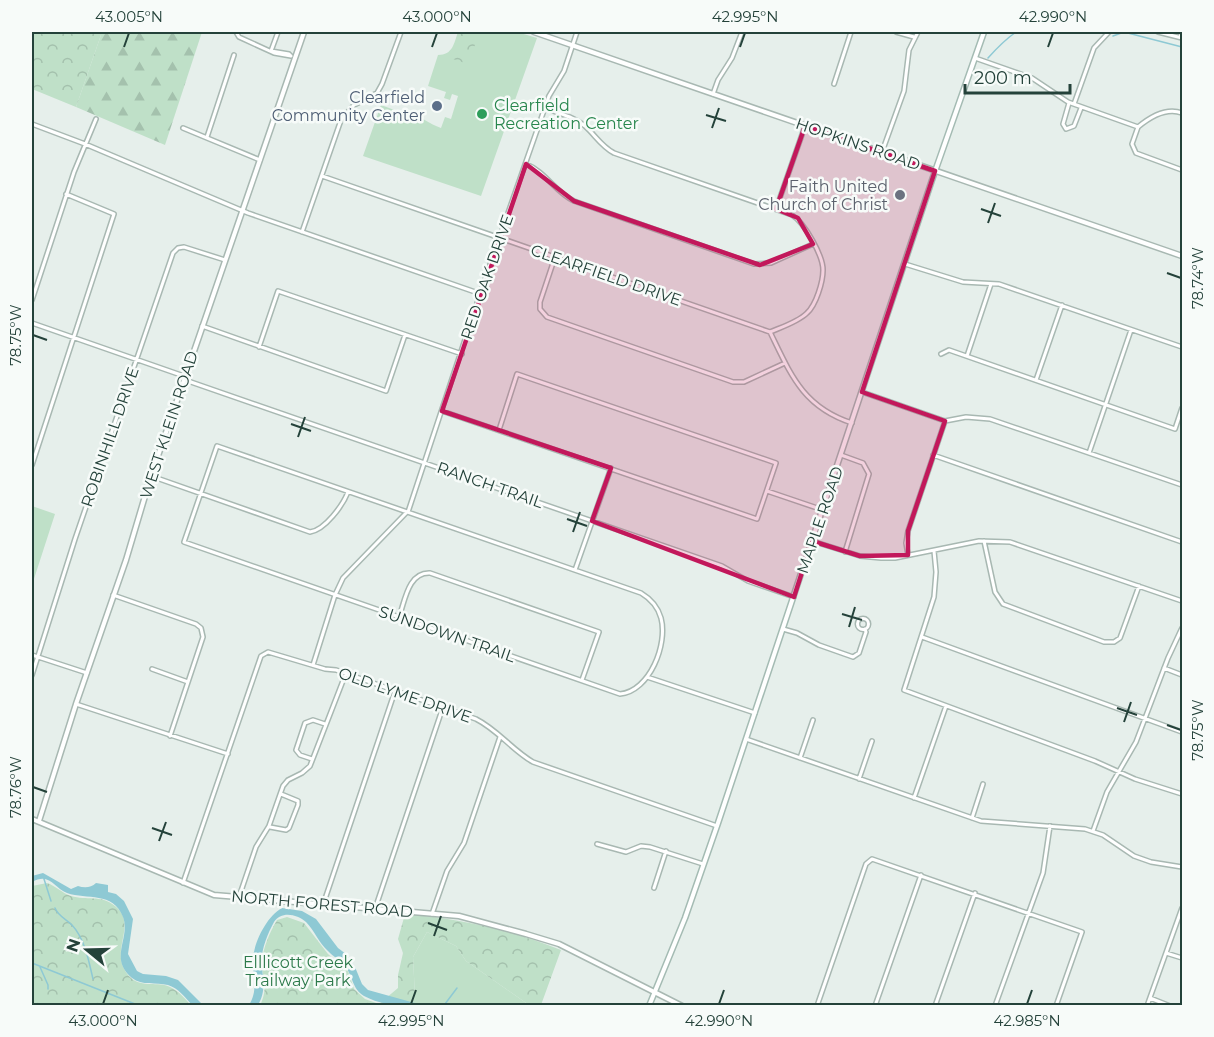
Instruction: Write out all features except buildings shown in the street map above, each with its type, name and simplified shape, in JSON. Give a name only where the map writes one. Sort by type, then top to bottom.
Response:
[{"type":"street","points":[[236,32],[239,37],[274,53],[293,57]]},
{"type":"street","points":[[271,51],[278,32]]},
{"type":"street","name":"WEST KLEIN ROAD","points":[[39,821],[184,377],[261,160],[293,57],[304,32]]},
{"type":"street","points":[[302,232],[341,120],[354,105],[377,93],[401,32]]},
{"type":"street","name":"HOPKINS ROAD","points":[[534,32],[1182,256]]},
{"type":"street","name":"RED OAK DRIVE","points":[[312,665],[340,582],[407,512],[525,164],[545,108],[562,74],[577,32]]},
{"type":"street","points":[[713,94],[742,32]]},
{"type":"street","points":[[834,84],[851,32]]},
{"type":"street","points":[[896,32],[914,37]]},
{"type":"street","points":[[882,152],[904,91],[906,63],[914,37],[918,32]]},
{"type":"street","name":"MAPLE ROAD","points":[[649,1005],[685,918],[717,826],[935,171],[984,32]]},
{"type":"street","points":[[1081,108],[1074,126],[1066,129],[1063,124],[1094,48],[1109,32]]},
{"type":"street","points":[[1158,32],[1181,38],[1182,32]]},
{"type":"street","points":[[207,138],[234,56]]},
{"type":"street","points":[[975,58],[1032,78],[1071,104],[1138,127]]},
{"type":"street","points":[[545,108],[573,118],[586,127],[604,147],[614,153],[798,218],[804,225],[822,262],[823,270],[813,306],[802,317],[770,332],[798,386],[812,402],[827,413],[852,423]]},
{"type":"street","points":[[1182,113],[1175,111],[1158,114],[1138,127],[1132,139],[1136,153],[1182,170]]},
{"type":"street","points":[[32,300],[66,194],[96,119]]},
{"type":"street","points":[[32,124],[242,210],[481,294]]},
{"type":"street","points":[[776,209],[805,126]]},
{"type":"street","points":[[183,128],[261,160]]},
{"type":"street","points":[[525,164],[541,172],[564,195],[574,201],[754,264],[771,264],[813,244]]},
{"type":"street","name":"CLEARFIELD DRIVE","points":[[322,176],[770,332]]},
{"type":"street","points":[[32,465],[114,214],[66,194]]},
{"type":"street","name":"ROBINHILL DRIVE","points":[[32,675],[136,359],[175,250],[184,247],[225,260]]},
{"type":"street","points":[[555,257],[540,302],[540,309],[547,318],[733,382],[744,382],[785,363]]},
{"type":"street","points":[[905,264],[963,282],[999,284],[1182,347]]},
{"type":"street","points":[[967,356],[992,283]]},
{"type":"street","points":[[259,347],[278,291],[462,354]]},
{"type":"street","points":[[1036,380],[1062,305]]},
{"type":"street","name":"RANCH TRAIL","points":[[32,322],[184,377],[188,381],[722,566],[748,581],[794,597]]},
{"type":"street","points":[[202,326],[386,391],[405,335]]},
{"type":"street","points":[[1089,453],[1132,329]]},
{"type":"street","points":[[941,354],[949,350],[1175,429],[1182,408]]},
{"type":"street","points":[[442,411],[757,519],[776,463],[517,374],[499,430]]},
{"type":"street","points":[[862,392],[945,421],[966,417],[984,417],[1182,485]]},
{"type":"street","points":[[908,555],[906,543],[908,531],[945,421]]},
{"type":"street","points":[[201,494],[217,446],[641,593],[653,603],[660,617],[662,634],[658,652],[647,676],[755,714]]},
{"type":"street","points":[[841,455],[863,463],[869,474],[845,552]]},
{"type":"street","points":[[933,455],[1182,542]]},
{"type":"street","points":[[575,570],[610,468]]},
{"type":"street","points":[[151,476],[313,532],[318,530],[341,507],[348,491]]},
{"type":"street","points":[[766,491],[823,510]]},
{"type":"street","name":"SUNDOWN TRAIL","points":[[201,494],[184,542],[621,694],[638,688],[647,676]]},
{"type":"street","points":[[812,541],[860,556],[881,558],[984,541],[1002,541],[1018,544],[1182,601]]},
{"type":"street","points":[[984,541],[995,592],[1003,604],[1104,642],[1114,642],[1122,633],[1139,586]]},
{"type":"street","points":[[934,550],[936,589],[904,690],[1182,794]]},
{"type":"street","points":[[399,617],[413,579],[418,574],[426,573],[520,604],[599,632],[582,680]]},
{"type":"street","points":[[113,595],[196,624],[201,628],[203,636],[170,736]]},
{"type":"street","points":[[1093,831],[1107,792],[1136,742],[1182,628]]},
{"type":"street","points":[[783,629],[852,657],[859,653],[865,629]]},
{"type":"street","points":[[921,636],[1182,732]]},
{"type":"street","name":"OLD LYME DRIVE","points":[[228,754],[263,654],[272,652],[346,673],[483,722],[517,752],[533,762],[717,826]]},
{"type":"street","points":[[32,655],[87,673]]},
{"type":"street","points":[[1164,668],[1182,675]]},
{"type":"street","points":[[152,669],[188,682]]},
{"type":"street","points":[[239,897],[256,847],[269,826],[285,783],[306,770],[346,673]]},
{"type":"street","points":[[323,904],[395,691]]},
{"type":"street","points":[[76,704],[228,754],[183,883]]},
{"type":"street","points":[[914,798],[946,705]]},
{"type":"street","points":[[375,909],[443,707]]},
{"type":"street","points":[[312,759],[300,755],[296,750],[305,723],[313,720],[325,724]]},
{"type":"street","points":[[800,758],[813,720]]},
{"type":"street","points":[[432,914],[447,871],[464,843],[501,737]]},
{"type":"street","points":[[746,740],[988,823],[1093,831],[1134,856],[1151,862],[1182,867]]},
{"type":"street","points":[[859,779],[872,741]]},
{"type":"street","points":[[972,818],[983,784]]},
{"type":"street","points":[[269,826],[288,828],[298,806],[298,801],[281,794]]},
{"type":"street","name":"NORTH FOREST ROAD","points":[[32,819],[214,895],[459,916],[559,944],[681,1005]]},
{"type":"street","points":[[995,1005],[1043,873],[1050,826]]},
{"type":"street","points":[[597,844],[626,852],[641,846],[666,851],[703,864]]},
{"type":"street","points":[[654,888],[666,851]]},
{"type":"street","points":[[817,1005],[866,864],[875,859],[1082,932],[1056,1005]]},
{"type":"street","points":[[875,1005],[921,875]]},
{"type":"street","points":[[934,1005],[975,894]]},
{"type":"street","points":[[1147,1005],[1182,908]]},
{"type":"street","points":[[1166,952],[1182,958]]},
{"type":"street","points":[[1150,998],[1170,1005]]},
{"type":"highlighted area","points":[[805,126],[935,171],[862,392],[945,421],[908,531],[908,555],[860,556],[812,541],[794,597],[592,521],[611,468],[442,411],[526,164],[574,201],[760,265],[813,244],[798,218],[776,209]]},
{"type":"green space","points":[[32,32],[102,32],[76,107],[32,89]]},
{"type":"green space","points":[[102,32],[202,32],[165,145],[76,107]]},
{"type":"green space","name":"Clearfield Recreation Center","points":[[458,32],[517,32],[537,38],[481,196],[363,156],[381,105],[408,115],[411,113],[419,116],[441,128],[445,117],[451,119],[458,96],[452,94],[450,100],[444,98],[446,92],[428,86],[438,55],[450,51]]},
{"type":"green space","points":[[460,32],[479,34],[468,64],[450,58]]},
{"type":"green space","points":[[32,506],[55,514],[32,585]]},
{"type":"green space","points":[[47,883],[71,896],[104,900],[115,906],[122,914],[124,922],[121,959],[124,969],[131,978],[140,983],[170,987],[191,1005],[32,1005],[32,886]]},
{"type":"green space","name":"Elllicott Creek Trailway Park","points":[[405,914],[445,918],[484,926],[523,936],[561,950],[541,1005],[529,1005],[466,961],[456,946],[427,932],[413,957],[415,996],[410,1005],[260,1006],[265,988],[263,956],[267,940],[277,920],[287,917],[304,923],[328,954],[348,971],[354,989],[365,999],[379,1004],[398,988],[398,975],[403,953],[398,939]]},
{"type":"green space","points":[[427,932],[456,946],[466,961],[529,1005],[410,1006],[415,996],[413,957]]},
{"type":"water","points":[[43,873],[71,889],[78,886],[90,887],[96,883],[108,885],[108,892],[116,894],[124,901],[133,919],[128,954],[137,971],[178,980],[201,1003],[206,1005],[192,1005],[172,986],[145,983],[132,978],[122,963],[125,925],[119,909],[106,900],[67,893],[48,880],[38,879],[32,882],[32,876]]},
{"type":"water","points":[[282,908],[302,911],[316,919],[338,948],[346,954],[355,967],[362,984],[368,990],[422,1005],[392,1005],[364,996],[357,990],[345,966],[325,948],[306,922],[298,917],[285,915],[274,922],[269,932],[262,955],[262,995],[258,1005],[249,1005],[254,993],[253,959],[256,945],[266,923]]},
{"type":"waterway","points":[[988,58],[1016,32]]},
{"type":"waterway","points":[[1113,36],[1124,32],[1182,47]]},
{"type":"waterway","points":[[44,879],[51,901]]},
{"type":"waterway","points":[[55,908],[80,937],[93,979]]},
{"type":"waterway","points":[[32,963],[140,1006]]},
{"type":"waterway","points":[[40,967],[48,989]]},
{"type":"waterway","points":[[445,1004],[457,988]]},
{"type":"place","name":"Clearfield Community Center","points":[[437,106]]},
{"type":"place","name":"Clearfield Recreation Center","points":[[482,114]]},
{"type":"place","name":"Faith United Church of Christ","points":[[900,195]]}]
